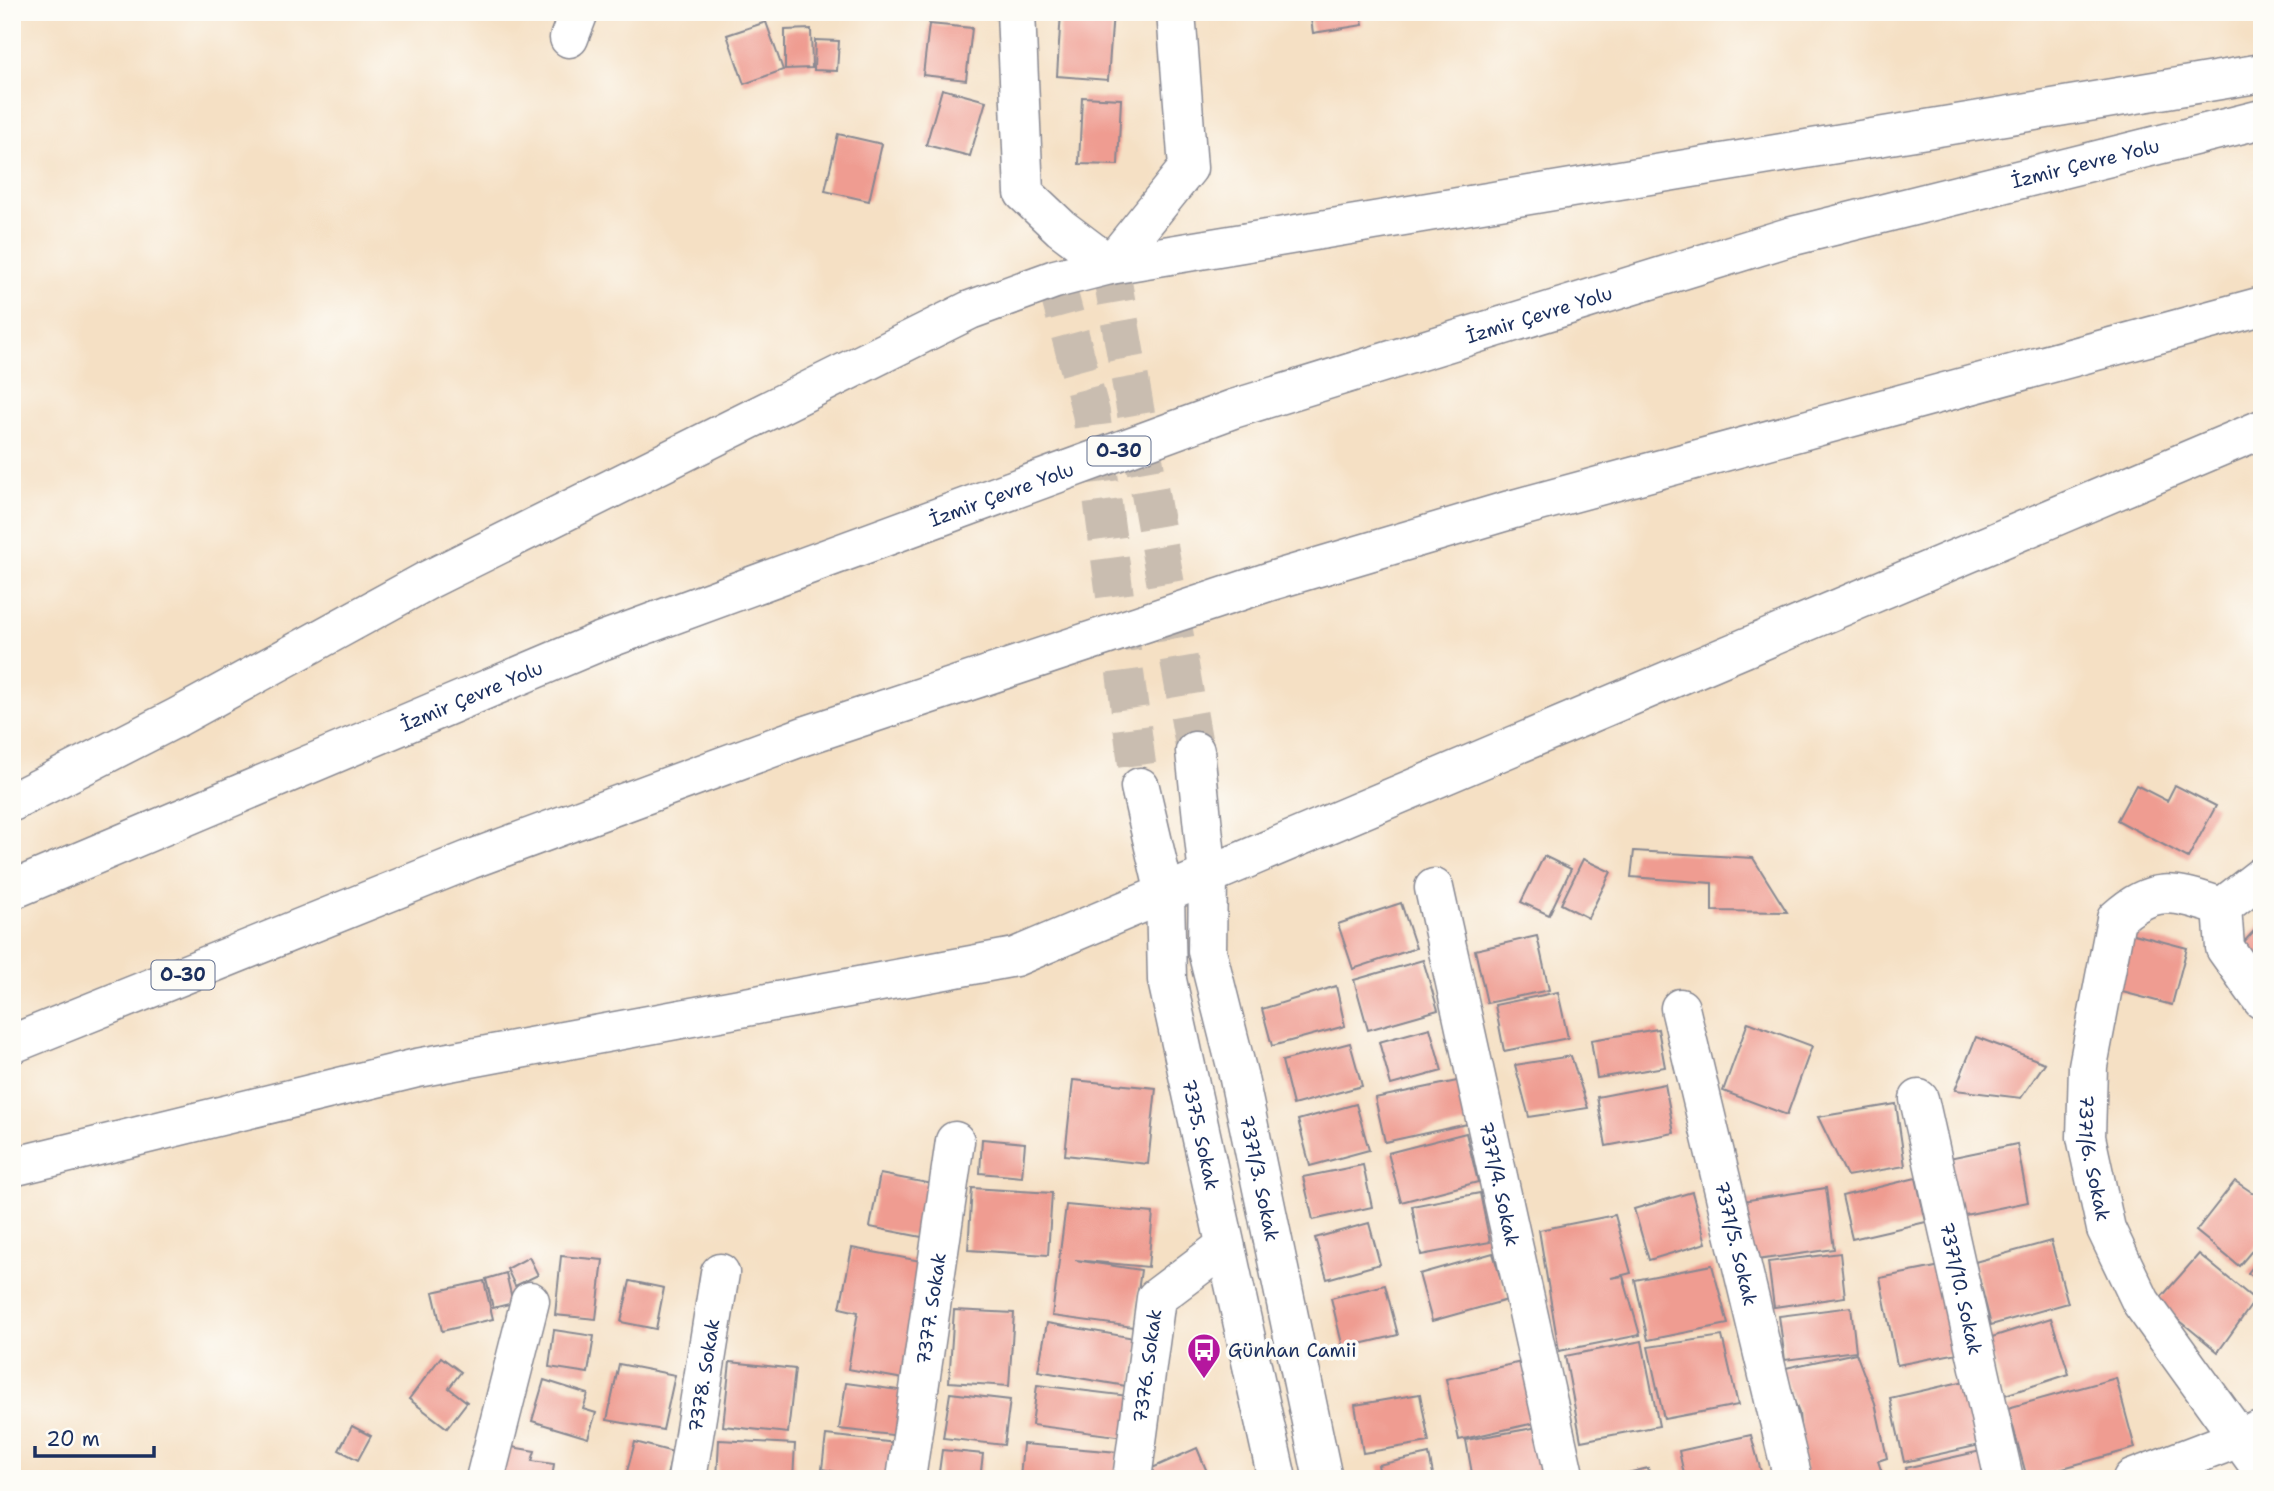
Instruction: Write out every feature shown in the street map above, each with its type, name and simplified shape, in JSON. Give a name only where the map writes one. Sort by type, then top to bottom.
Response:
[{"type":"main road","points":[[1016,12],[1024,193],[1061,228],[1110,265]]},
{"type":"main road","points":[[1110,265],[1188,168],[1176,12]]},
{"type":"main road","points":[[12,803],[178,717],[428,580],[970,310],[1055,279],[1110,265],[2262,73]]},
{"type":"main road","name":"İzmir Çevre Yolu","points":[[12,890],[599,642],[1233,409],[1789,236],[2262,119]]},
{"type":"main road","name":"O-30","points":[[12,1044],[468,860],[765,751],[1258,585],[1510,510],[2262,306]]},
{"type":"main road","points":[[12,1167],[417,1068],[1015,957],[2262,429]]},
{"type":"main road","points":[[1195,751],[1208,876]]},
{"type":"main road","name":"7375. Sokak","points":[[1140,787],[1165,894],[1167,981],[1277,1479]]},
{"type":"main road","name":"7371/3. Sokak","points":[[1208,876],[1208,951],[1241,1088],[1322,1479]]},
{"type":"main road","points":[[2262,876],[2222,907],[2225,948],[2262,1000]]},
{"type":"main road","name":"7371/4. Sokak","points":[[1434,888],[1565,1479]]},
{"type":"main road","name":"7371/6. Sokak","points":[[2222,907],[2172,892],[2134,902],[2116,919],[2088,1066],[2086,1137],[2106,1229],[2141,1302],[2250,1435],[2262,1470]]},
{"type":"main road","name":"7371/5. Sokak","points":[[1680,1007],[1793,1479]]},
{"type":"main road","name":"7371/10. Sokak","points":[[1919,1099],[2004,1479]]},
{"type":"main road","name":"7377. Sokak","points":[[906,1479],[955,1141]]},
{"type":"main road","name":"7376. Sokak","points":[[1132,1479],[1156,1297],[1225,1246]]},
{"type":"main road","name":"7378. Sokak","points":[[687,1479],[720,1273]]},
{"type":"main road","points":[[485,1479],[530,1301]]},
{"type":"main road","points":[[2132,1479],[2250,1435]]},
{"type":"building","points":[[1061,12],[1113,12],[1108,80],[1057,76]]},
{"type":"building","points":[[1310,12],[1361,12],[1363,25],[1313,33]]},
{"type":"building","points":[[766,22],[783,70],[744,84],[727,35]]},
{"type":"building","points":[[929,24],[972,28],[966,80],[923,75]]},
{"type":"building","points":[[811,29],[812,68],[785,69],[785,30]]},
{"type":"building","points":[[815,40],[839,41],[837,71],[814,70]]},
{"type":"building","points":[[942,89],[986,101],[970,156],[926,145]]},
{"type":"building","points":[[1082,97],[1121,99],[1118,165],[1079,164]]},
{"type":"building","points":[[838,134],[882,144],[869,201],[825,191]]},
{"type":"building","points":[[2136,785],[2167,801],[2175,785],[2216,806],[2188,858],[2117,820]]},
{"type":"building","points":[[1634,851],[1753,858],[1787,912],[1712,911],[1712,883],[1631,877]]},
{"type":"building","points":[[1544,856],[1571,869],[1549,915],[1521,902]]},
{"type":"building","points":[[1583,859],[1611,872],[1588,918],[1561,904]]},
{"type":"building","points":[[1401,903],[1416,948],[1353,969],[1338,924]]},
{"type":"building","points":[[2262,922],[2262,961],[2242,944]]},
{"type":"building","points":[[2126,932],[2187,948],[2172,1005],[2111,989]]},
{"type":"building","points":[[1537,936],[1549,990],[1487,1003],[1475,950]]},
{"type":"building","points":[[1423,960],[1438,1010],[1368,1030],[1354,980]]},
{"type":"building","points":[[1336,986],[1345,1026],[1272,1046],[1262,1009]]},
{"type":"building","points":[[1558,992],[1568,1038],[1504,1051],[1495,1005]]},
{"type":"building","points":[[1748,1022],[1812,1046],[1787,1115],[1723,1091]]},
{"type":"building","points":[[1430,1028],[1442,1071],[1391,1085],[1379,1042]]},
{"type":"building","points":[[1658,1029],[1665,1067],[1597,1078],[1591,1040]]},
{"type":"building","points":[[1976,1037],[2045,1063],[2021,1098],[1955,1090]]},
{"type":"building","points":[[1350,1043],[1362,1086],[1293,1105],[1282,1061]]},
{"type":"building","points":[[1571,1056],[1588,1108],[1529,1117],[1515,1065]]},
{"type":"building","points":[[1073,1080],[1156,1088],[1148,1164],[1065,1155]]},
{"type":"building","points":[[1462,1080],[1472,1123],[1385,1142],[1375,1098]]},
{"type":"building","points":[[1665,1084],[1674,1133],[1606,1146],[1597,1097]]},
{"type":"building","points":[[1356,1104],[1369,1150],[1310,1166],[1298,1120]]},
{"type":"building","points":[[1896,1104],[1905,1166],[1847,1176],[1818,1117]]},
{"type":"building","points":[[1466,1133],[1478,1182],[1401,1202],[1388,1153]]},
{"type":"building","points":[[982,1139],[1025,1143],[1022,1177],[980,1173]]},
{"type":"building","points":[[2017,1144],[2028,1202],[1960,1216],[1949,1158]]},
{"type":"building","points":[[1363,1165],[1372,1207],[1313,1220],[1303,1177]]},
{"type":"building","points":[[880,1174],[938,1185],[927,1238],[870,1227]]},
{"type":"building","points":[[1916,1178],[1926,1222],[1852,1239],[1842,1196]]},
{"type":"building","points":[[2235,1181],[2262,1199],[2262,1239],[2239,1266],[2196,1231]]},
{"type":"building","points":[[972,1188],[1052,1193],[1048,1255],[968,1250]]},
{"type":"building","points":[[1826,1188],[1834,1249],[1750,1261],[1742,1201]]},
{"type":"building","points":[[1692,1192],[1706,1243],[1649,1260],[1634,1209]]},
{"type":"building","points":[[1480,1193],[1490,1242],[1421,1255],[1412,1206]]},
{"type":"building","points":[[1066,1205],[1153,1213],[1148,1267],[1075,1260],[1141,1270],[1133,1327],[1052,1316]]},
{"type":"building","points":[[1615,1215],[1631,1273],[1611,1278],[1623,1276],[1640,1335],[1559,1351],[1539,1230]]},
{"type":"building","points":[[1369,1223],[1380,1264],[1327,1279],[1315,1238]]},
{"type":"building","points":[[2051,1241],[2068,1303],[1991,1325],[1975,1262]]},
{"type":"building","points":[[852,1248],[931,1263],[909,1380],[848,1369],[858,1312],[840,1308]]},
{"type":"building","points":[[1493,1253],[1507,1300],[1432,1321],[1419,1274]]},
{"type":"building","points":[[1840,1253],[1845,1297],[1774,1307],[1768,1262]]},
{"type":"building","points":[[2199,1254],[2255,1300],[2218,1352],[2157,1302]]},
{"type":"building","points":[[2262,1255],[2262,1283],[2248,1273]]},
{"type":"building","points":[[561,1256],[603,1260],[596,1319],[555,1315]]},
{"type":"building","points":[[529,1257],[538,1275],[515,1286],[507,1269]]},
{"type":"building","points":[[1712,1265],[1728,1324],[1648,1340],[1635,1280]]},
{"type":"building","points":[[1941,1266],[1958,1353],[1897,1365],[1880,1278]]},
{"type":"building","points":[[506,1273],[513,1303],[493,1308],[486,1279]]},
{"type":"building","points":[[484,1281],[493,1319],[442,1331],[433,1292]]},
{"type":"building","points":[[630,1281],[664,1288],[656,1329],[621,1322]]},
{"type":"building","points":[[1385,1285],[1398,1335],[1343,1348],[1331,1298]]},
{"type":"building","points":[[1851,1307],[1856,1351],[1785,1360],[1779,1316]]},
{"type":"building","points":[[954,1310],[1014,1313],[1009,1386],[949,1382]]},
{"type":"building","points":[[2051,1318],[2069,1374],[2005,1395],[1986,1339]]},
{"type":"building","points":[[1047,1323],[1140,1339],[1132,1387],[1038,1371]]},
{"type":"building","points":[[554,1330],[594,1336],[588,1373],[549,1367]]},
{"type":"building","points":[[1722,1336],[1738,1405],[1664,1419],[1648,1347]]},
{"type":"building","points":[[1642,1341],[1659,1426],[1581,1441],[1565,1356]]},
{"type":"building","points":[[1856,1353],[1875,1403],[1887,1458],[1878,1461],[1884,1479],[1805,1479],[1799,1413],[1781,1369]]},
{"type":"building","points":[[441,1357],[461,1372],[449,1388],[467,1402],[447,1428],[409,1399]]},
{"type":"building","points":[[1526,1361],[1539,1422],[1459,1440],[1446,1379]]},
{"type":"building","points":[[730,1362],[795,1369],[788,1433],[723,1426]]},
{"type":"building","points":[[619,1364],[675,1375],[663,1430],[607,1420]]},
{"type":"building","points":[[2116,1378],[2135,1448],[2027,1478],[2008,1408]]},
{"type":"building","points":[[544,1380],[588,1394],[583,1409],[596,1413],[588,1438],[532,1421]]},
{"type":"building","points":[[1965,1381],[1980,1445],[1904,1462],[1890,1398]]},
{"type":"building","points":[[846,1383],[906,1391],[901,1436],[839,1429]]},
{"type":"building","points":[[1037,1385],[1137,1397],[1131,1438],[1032,1425]]},
{"type":"building","points":[[950,1393],[1010,1400],[1004,1445],[943,1438]]},
{"type":"building","points":[[1420,1394],[1429,1442],[1363,1453],[1355,1405]]},
{"type":"building","points":[[352,1426],[371,1436],[358,1460],[339,1450]]},
{"type":"building","points":[[1539,1427],[1549,1479],[1473,1479],[1466,1440]]},
{"type":"building","points":[[826,1435],[896,1443],[894,1479],[869,1479],[822,1469]]},
{"type":"building","points":[[1751,1435],[1763,1479],[1685,1479],[1679,1451]]},
{"type":"building","points":[[719,1440],[795,1444],[793,1479],[717,1479]]},
{"type":"building","points":[[635,1442],[673,1452],[666,1479],[625,1479]]},
{"type":"building","points":[[1023,1444],[1118,1452],[1115,1479],[1020,1479]]},
{"type":"building","points":[[506,1446],[535,1451],[532,1461],[554,1464],[552,1479],[501,1479]]},
{"type":"building","points":[[1197,1448],[1210,1479],[1139,1479],[1139,1474]]},
{"type":"building","points":[[942,1450],[983,1454],[980,1479],[938,1479]]},
{"type":"building","points":[[1981,1451],[1987,1479],[1908,1479],[1905,1468]]},
{"type":"building","points":[[1429,1454],[1434,1479],[1381,1479],[1378,1465]]},
{"type":"building","points":[[1648,1468],[1651,1479],[1607,1479],[1607,1478]]},
{"type":"tunnel","points":[[1110,265],[1195,751]]},
{"type":"tunnel","points":[[1055,279],[1091,413],[1140,787]]},
{"type":"place","name":"Günhan Camii","points":[[1204,1380]]}]
